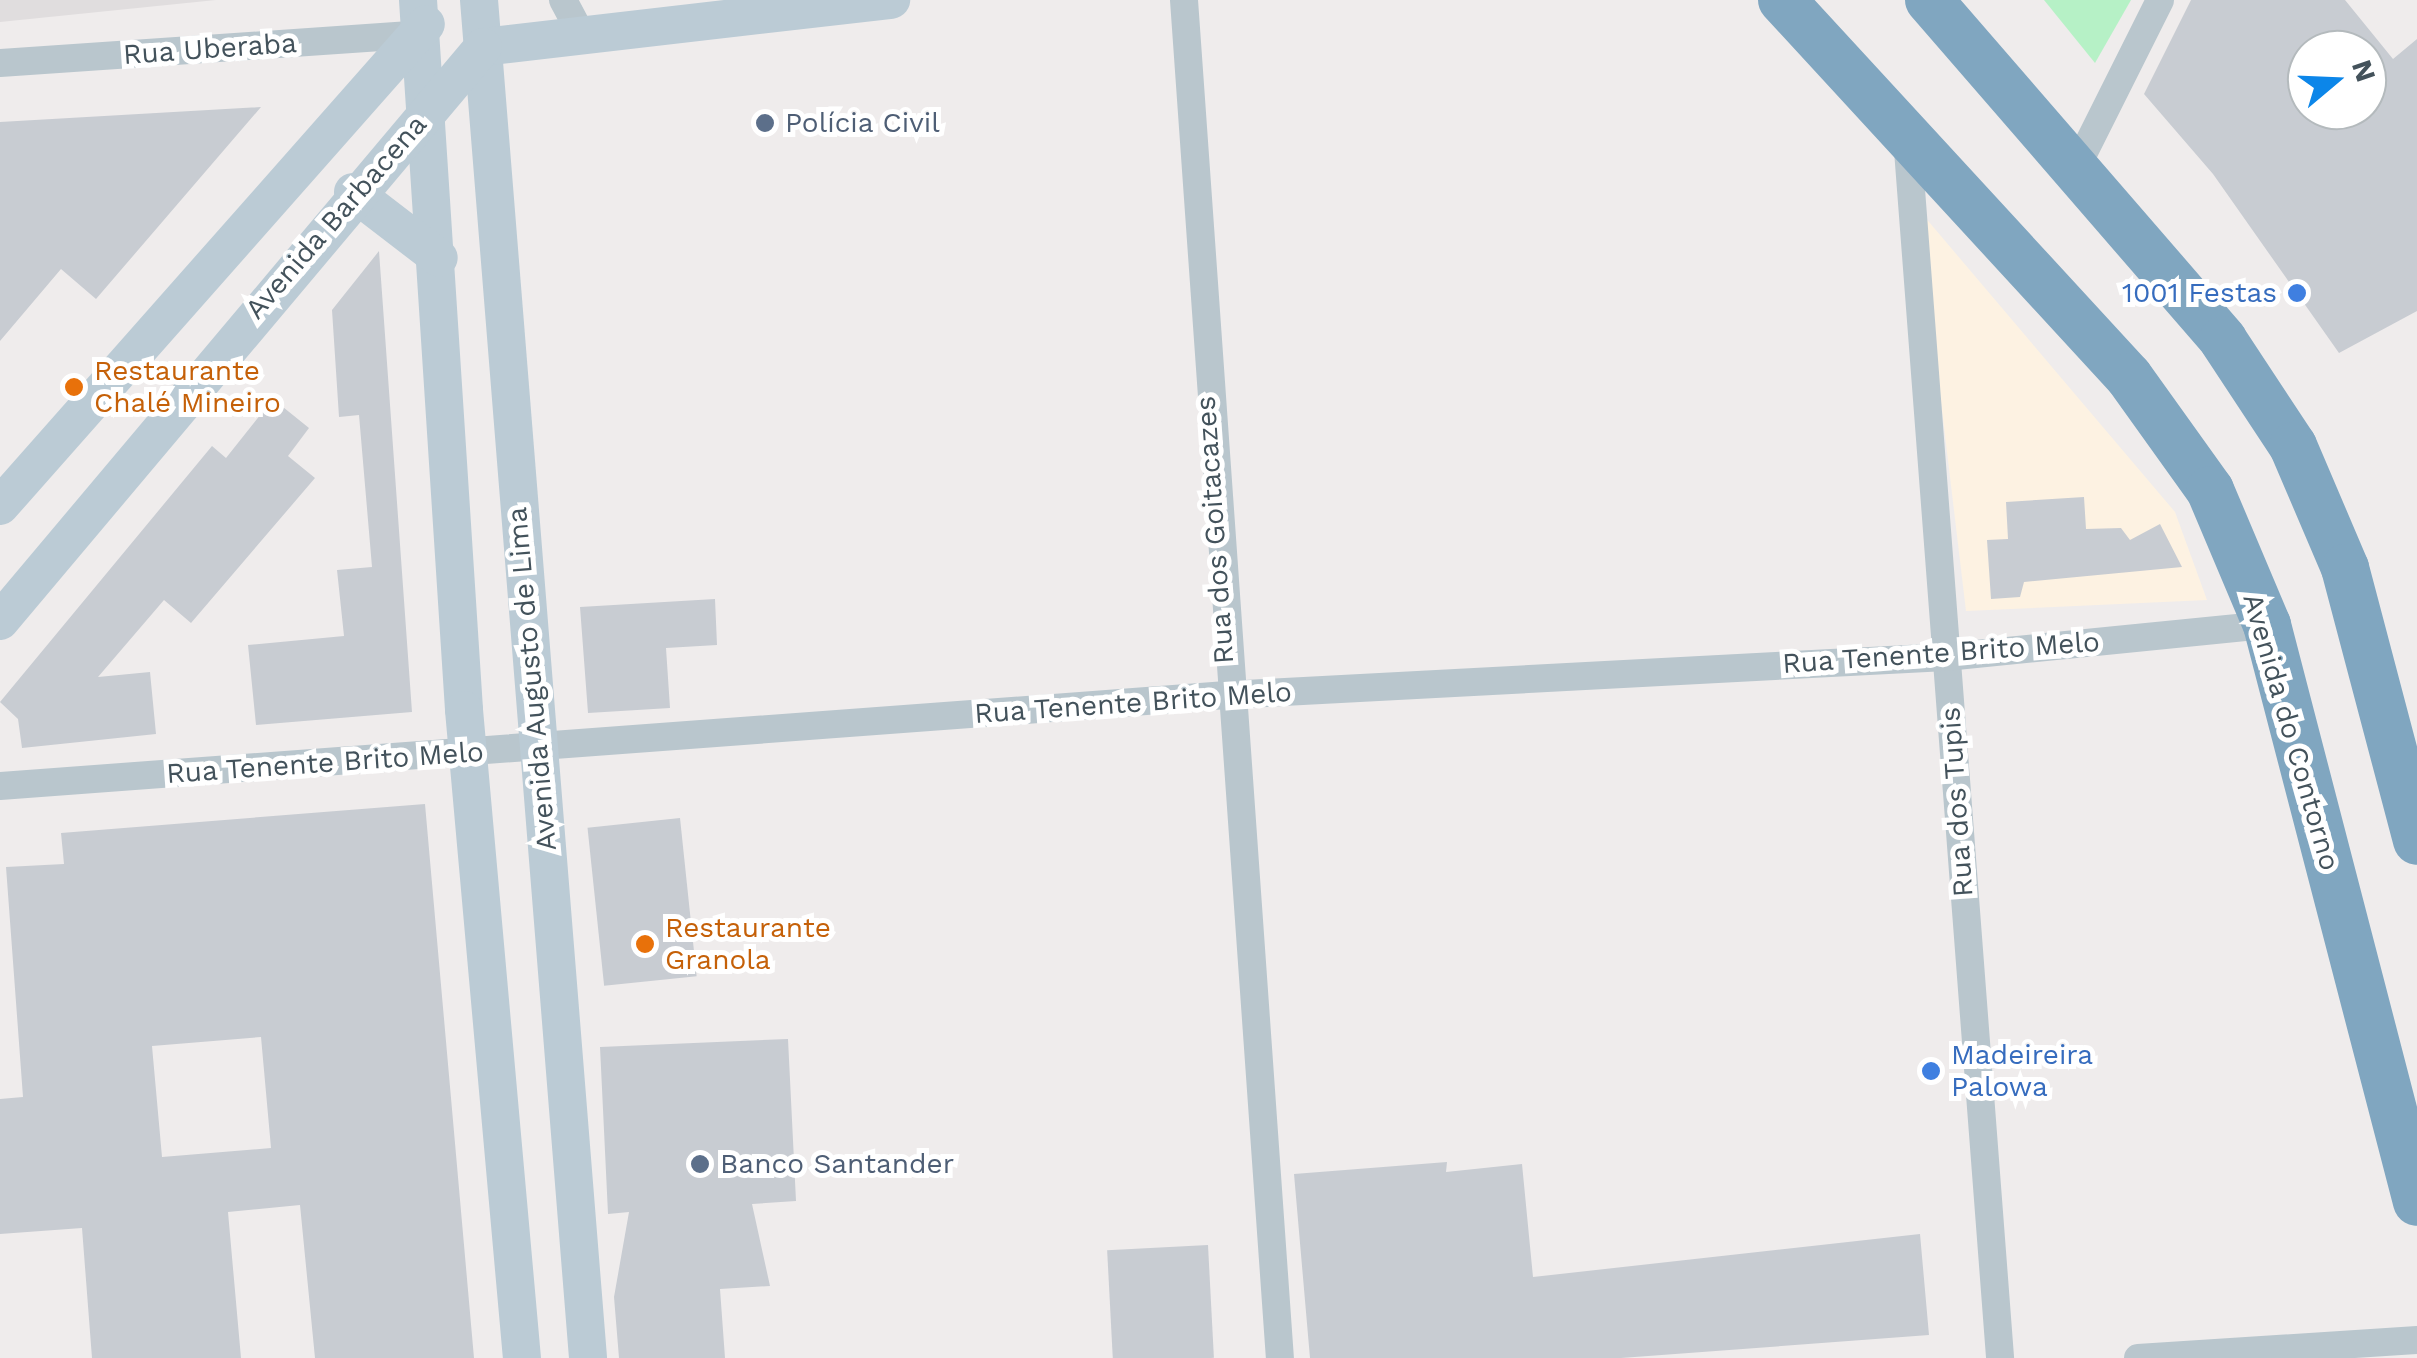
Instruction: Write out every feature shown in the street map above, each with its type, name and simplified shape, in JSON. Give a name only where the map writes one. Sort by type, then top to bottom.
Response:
[{"type":"highway","name":"Avenida do Contorno","points":[[1782,0],[1906,126],[2130,377],[2210,490],[2267,626],[2417,1202]]},
{"type":"highway","points":[[1929,0],[2078,164],[2223,340],[2294,446],[2346,568],[2417,840]]},
{"type":"main road","name":"Avenida Barbacena","points":[[0,506],[419,17],[440,0]]},
{"type":"main road","name":"Avenida Augusto de Lima","points":[[479,0],[588,1358]]},
{"type":"main road","points":[[483,47],[571,16],[892,0]]},
{"type":"main road","points":[[419,17],[439,258],[470,752],[522,1358]]},
{"type":"main road","name":"Avenida Barbacena","points":[[0,621],[353,192],[483,47]]},
{"type":"main road","points":[[353,192],[439,258]]},
{"type":"street","name":"Rua dos Goitacazes","points":[[1184,0],[1227,695],[1280,1358]]},
{"type":"street","points":[[2078,164],[2160,0]]},
{"type":"street","name":"Rua Uberaba","points":[[0,63],[419,17]]},
{"type":"street","name":"Rua dos Tupis","points":[[1906,126],[2000,1358]]},
{"type":"street","name":"Rua Tenente Brito Melo","points":[[0,786],[1227,695],[1946,657],[2267,626]]},
{"type":"street","points":[[2138,1358],[2417,1340]]},
{"type":"shaded area","points":[[0,0],[216,0],[0,22]]},
{"type":"shaded area","points":[[1918,209],[2175,512],[2207,600],[1966,611]]},
{"type":"green space","points":[[2044,0],[2131,0],[2095,63]]},
{"type":"building","points":[[2191,0],[2345,0],[2369,30],[2287,30],[2287,130],[2387,130],[2387,52],[2393,59],[2417,39],[2417,311],[2339,353],[2213,174],[2144,94]]},
{"type":"building","points":[[261,107],[96,299],[61,269],[0,341],[0,122]]},
{"type":"building","points":[[379,251],[412,712],[256,725],[248,645],[344,636],[337,570],[372,567],[359,415],[339,417],[332,310]]},
{"type":"building","points":[[273,399],[309,428],[288,456],[315,478],[191,623],[164,600],[98,677],[150,672],[156,734],[22,748],[18,719],[0,702],[212,446],[226,458]]},
{"type":"building","points":[[2084,497],[2086,529],[2121,528],[2130,540],[2160,524],[2182,567],[2024,582],[2020,597],[1991,599],[1987,540],[2008,539],[2006,502]]},
{"type":"building","points":[[715,599],[717,645],[666,648],[670,708],[588,713],[580,607]]},
{"type":"building","points":[[425,804],[474,1358],[315,1358],[300,1205],[228,1212],[241,1358],[92,1358],[82,1228],[0,1234],[0,1099],[23,1097],[6,867],[64,864],[61,833]],"holes":[[[261,1037],[271,1148],[162,1157],[152,1046]]]},
{"type":"building","points":[[680,818],[697,976],[604,986],[588,828]]},
{"type":"building","points":[[788,1039],[796,1201],[752,1204],[770,1286],[720,1289],[725,1358],[619,1358],[614,1297],[629,1212],[608,1214],[600,1047]]},
{"type":"building","points":[[1447,1162],[1446,1172],[1522,1164],[1533,1277],[1920,1234],[1929,1335],[1621,1358],[1310,1358],[1294,1174]]},
{"type":"building","points":[[1208,1245],[1214,1358],[1113,1358],[1107,1250]]},
{"type":"place","name":"Polícia Civil","points":[[765,123]]},
{"type":"place","name":"1001 Festas","points":[[2297,293]]},
{"type":"place","name":"Restaurante Chalé Mineiro","points":[[74,387]]},
{"type":"place","name":"Restaurante Granola","points":[[645,944]]},
{"type":"place","name":"Madeireira Palowa","points":[[1931,1071]]},
{"type":"place","name":"Banco Santander","points":[[700,1164]]}]
